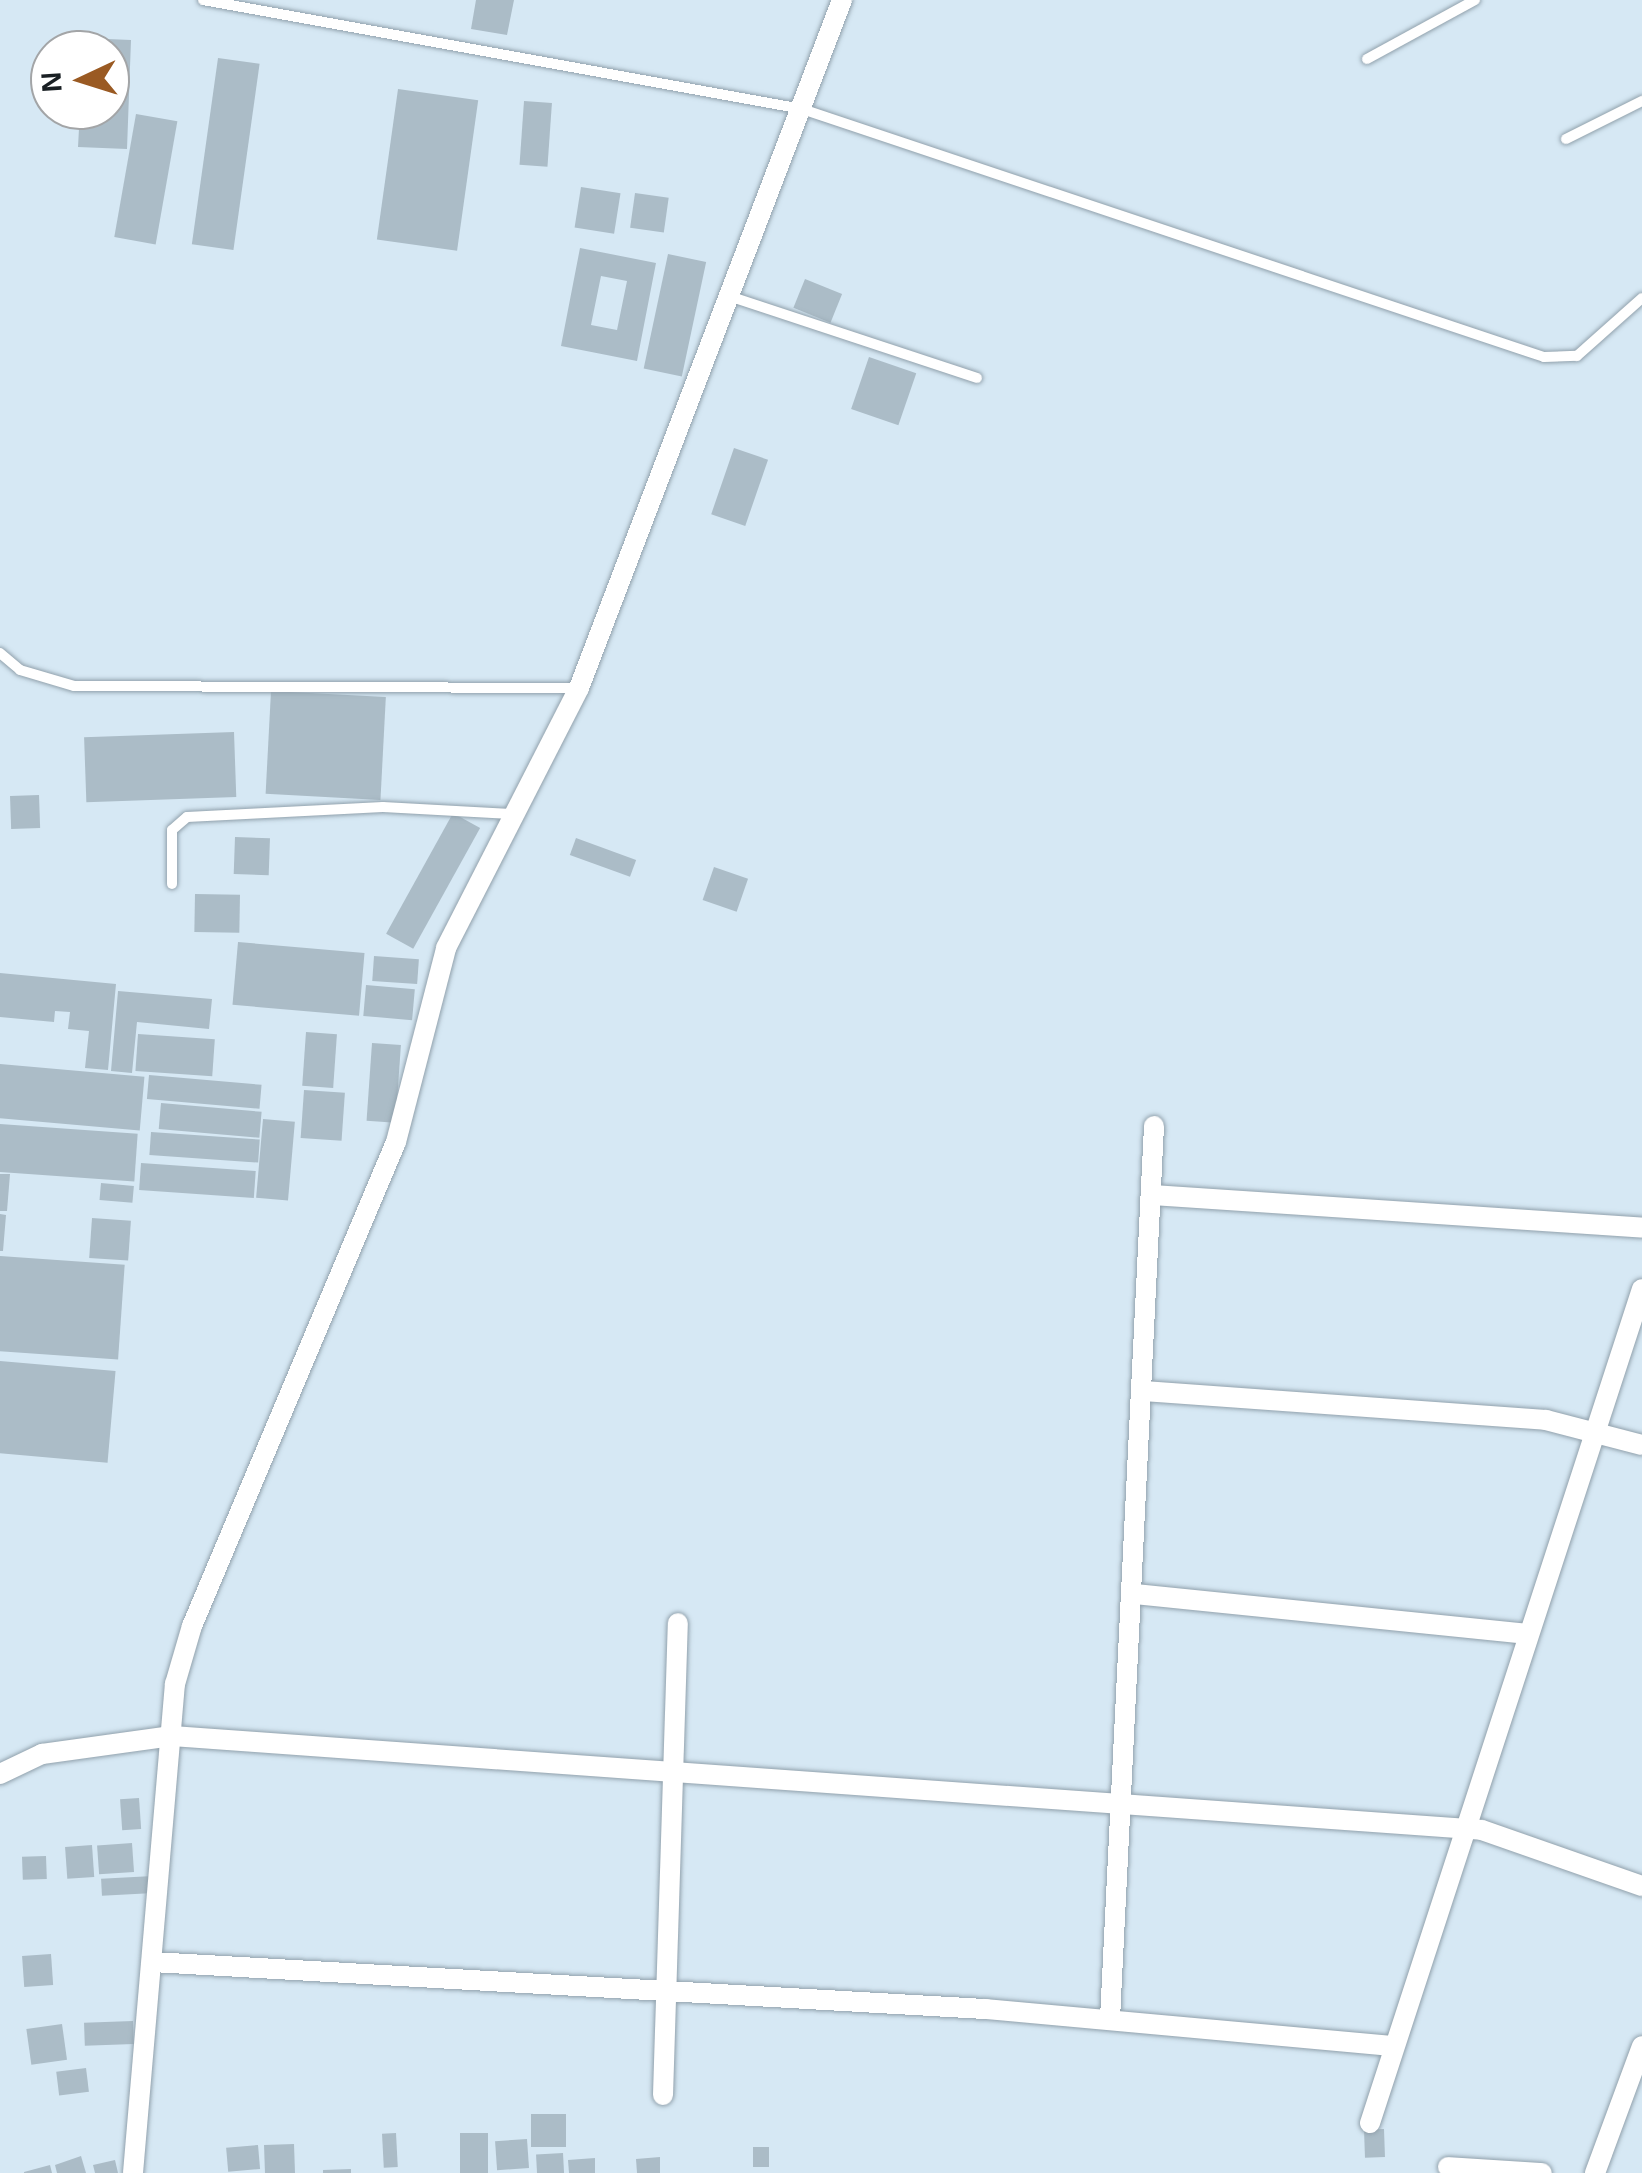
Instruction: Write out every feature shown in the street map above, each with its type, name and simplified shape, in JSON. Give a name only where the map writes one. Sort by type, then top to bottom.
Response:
[{"type":"street","points":[[133,2173],[172,1736],[192,1626],[396,1142],[436,975],[511,814],[579,688],[732,297],[842,0]]},
{"type":"street","points":[[1110,2019],[1126,1805],[1154,1126]]},
{"type":"street","points":[[1151,1195],[1642,1228]]},
{"type":"street","points":[[1370,2123],[1390,2046],[1642,1289]]},
{"type":"street","points":[[1143,1391],[1596,1428],[1642,1445]]},
{"type":"street","points":[[1135,1594],[1528,1634]]},
{"type":"street","points":[[663,2095],[670,1772],[678,1623]]},
{"type":"street","points":[[0,1774],[42,1754],[172,1736],[1463,1828],[1642,1886]]},
{"type":"street","points":[[152,1962],[1110,2019],[1390,2046]]},
{"type":"street","points":[[1595,2173],[1642,2046]]},
{"type":"street","points":[[1448,2167],[1542,2173]]},
{"type":"lane","points":[[203,0],[802,109],[1544,357],[1576,356],[1642,298]]},
{"type":"lane","points":[[1367,59],[1475,0]]},
{"type":"lane","points":[[1566,139],[1642,101]]},
{"type":"lane","points":[[732,297],[977,378]]},
{"type":"lane","points":[[0,653],[20,670],[74,686],[579,688]]},
{"type":"lane","points":[[172,884],[172,830],[188,817],[383,808],[511,814]]},
{"type":"building","points":[[476,0],[514,0],[507,35],[471,29]]},
{"type":"building","points":[[218,58],[260,64],[233,250],[192,244]]},
{"type":"building","points":[[398,89],[478,100],[457,251],[377,240]]},
{"type":"building","points":[[524,101],[552,103],[547,167],[520,165]]},
{"type":"building","points":[[136,114],[177,121],[156,244],[114,237]]},
{"type":"building","points":[[79,130],[128,130],[127,149],[78,147]]},
{"type":"building","points":[[581,187],[621,193],[614,234],[575,227]]},
{"type":"building","points":[[635,193],[669,198],[664,232],[630,228]]},
{"type":"building","points":[[580,248],[656,263],[637,361],[561,346]],"holes":[[[601,276],[627,281],[617,330],[591,325]]]},
{"type":"building","points":[[668,254],[706,262],[682,377],[644,368]]},
{"type":"building","points":[[805,279],[842,294],[830,323],[793,308]]},
{"type":"building","points":[[869,357],[916,373],[898,425],[851,409]]},
{"type":"building","points":[[734,448],[768,460],[745,526],[711,514]]},
{"type":"building","points":[[271,691],[386,697],[380,800],[266,794]]},
{"type":"building","points":[[234,732],[236,797],[86,802],[84,737]]},
{"type":"building","points":[[39,795],[40,828],[11,829],[10,796]]},
{"type":"building","points":[[453,813],[480,828],[413,949],[386,934]]},
{"type":"building","points":[[235,837],[270,838],[269,875],[234,874]]},
{"type":"building","points":[[576,838],[636,860],[630,877],[570,855]]},
{"type":"building","points":[[714,867],[748,879],[737,912],[703,900]]},
{"type":"building","points":[[195,894],[240,895],[239,933],[194,932]]},
{"type":"building","points":[[238,942],[365,953],[359,1016],[233,1005]]},
{"type":"building","points":[[374,956],[419,959],[417,984],[372,981]]},
{"type":"building","points":[[0,973],[116,984],[108,1070],[85,1068],[89,1031],[68,1029],[70,1012],[55,1011],[54,1022],[0,1017]]},
{"type":"building","points":[[366,985],[415,989],[412,1020],[363,1016]]},
{"type":"building","points":[[118,991],[212,999],[209,1029],[137,1022],[132,1073],[111,1071]]},
{"type":"building","points":[[306,1032],[337,1034],[333,1088],[302,1086]]},
{"type":"building","points":[[138,1034],[215,1039],[212,1076],[135,1071]]},
{"type":"building","points":[[372,1043],[401,1045],[395,1123],[367,1121]]},
{"type":"building","points":[[0,1064],[144,1077],[140,1130],[0,1118]]},
{"type":"building","points":[[149,1075],[262,1085],[259,1109],[147,1099]]},
{"type":"building","points":[[304,1090],[345,1093],[342,1141],[301,1138]]},
{"type":"building","points":[[161,1103],[262,1112],[259,1138],[159,1129]]},
{"type":"building","points":[[263,1119],[295,1122],[288,1200],[256,1198]]},
{"type":"building","points":[[0,1124],[138,1134],[134,1182],[0,1172]]},
{"type":"building","points":[[151,1132],[260,1140],[258,1163],[149,1155]]},
{"type":"building","points":[[141,1163],[256,1171],[254,1198],[139,1190]]},
{"type":"building","points":[[0,1174],[10,1174],[7,1211],[0,1211]]},
{"type":"building","points":[[101,1183],[134,1186],[132,1203],[100,1200]]},
{"type":"building","points":[[0,1214],[6,1215],[3,1251],[0,1251]]},
{"type":"building","points":[[92,1218],[131,1221],[128,1261],[89,1258]]},
{"type":"building","points":[[0,1256],[125,1265],[118,1359],[0,1351]]},
{"type":"building","points":[[0,1361],[116,1371],[108,1463],[0,1453]]},
{"type":"building","points":[[139,1798],[141,1829],[122,1830],[120,1799]]},
{"type":"building","points":[[132,1843],[134,1872],[99,1874],[97,1845]]},
{"type":"building","points":[[92,1845],[94,1877],[67,1879],[65,1847]]},
{"type":"building","points":[[46,1856],[47,1879],[23,1880],[22,1857]]},
{"type":"building","points":[[153,1876],[154,1893],[102,1896],[101,1879]]},
{"type":"building","points":[[51,1954],[53,1985],[24,1987],[22,1956]]},
{"type":"building","points":[[133,2021],[134,2044],[85,2046],[84,2023]]},
{"type":"building","points":[[62,2024],[67,2060],[31,2065],[26,2029]]},
{"type":"building","points":[[86,2068],[89,2092],[59,2095],[56,2072]]},
{"type":"building","points":[[531,2114],[566,2114],[566,2147],[531,2147]]},
{"type":"building","points":[[1384,2129],[1385,2157],[1365,2158],[1364,2130]]},
{"type":"building","points":[[396,2133],[398,2167],[384,2168],[382,2134]]},
{"type":"building","points":[[460,2133],[488,2133],[488,2173],[460,2173]]},
{"type":"building","points":[[527,2139],[529,2168],[497,2170],[495,2141]]},
{"type":"building","points":[[294,2144],[295,2173],[265,2173],[264,2145]]},
{"type":"building","points":[[258,2145],[260,2169],[228,2172],[226,2148]]},
{"type":"building","points":[[753,2147],[769,2147],[769,2167],[753,2167]]},
{"type":"building","points":[[563,2153],[564,2173],[537,2173],[536,2154]]},
{"type":"building","points":[[81,2156],[86,2173],[57,2173],[55,2165]]},
{"type":"building","points":[[660,2157],[660,2173],[637,2173],[636,2159]]},
{"type":"building","points":[[595,2158],[595,2173],[569,2173],[568,2160]]},
{"type":"building","points":[[115,2160],[118,2173],[95,2173],[93,2165]]},
{"type":"building","points":[[50,2165],[52,2173],[24,2173],[24,2172]]},
{"type":"building","points":[[351,2169],[351,2173],[323,2173],[323,2170]]}]
